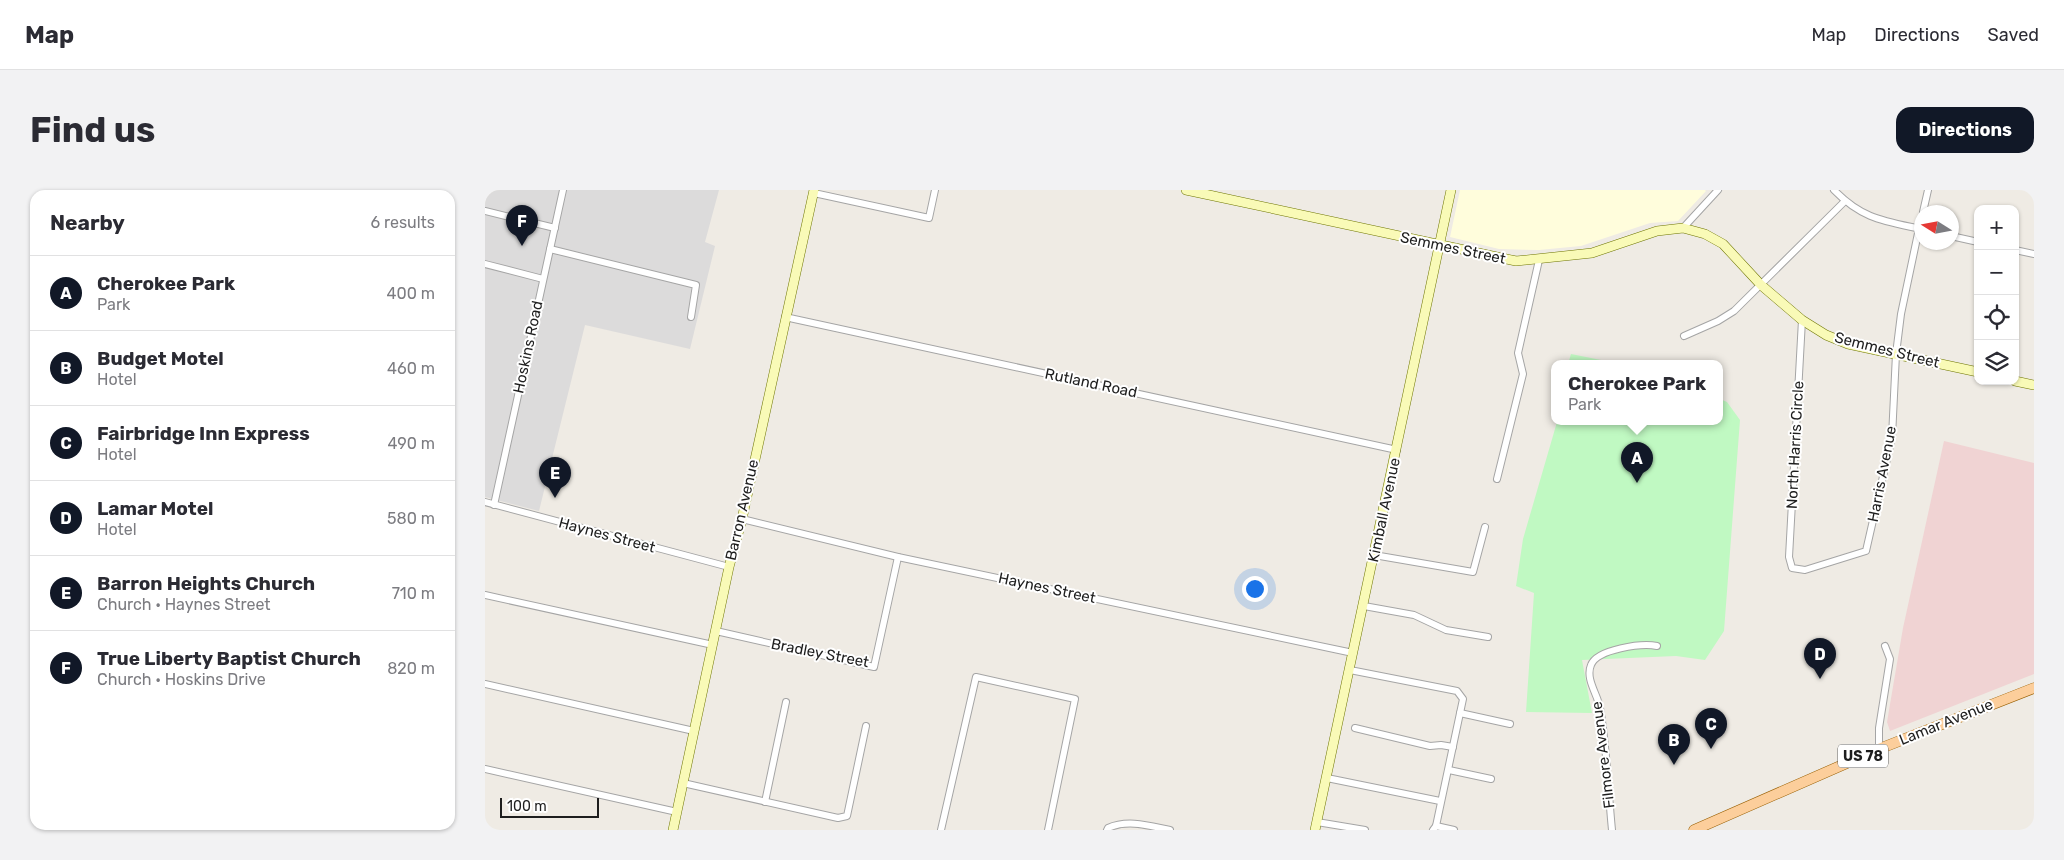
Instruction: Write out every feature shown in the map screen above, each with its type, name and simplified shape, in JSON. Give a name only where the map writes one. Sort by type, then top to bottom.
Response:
[{"type":"main road","name":"Semmes Street","points":[[1186,190],[1506,260],[1539,260],[1592,253],[1657,231],[1683,228],[1705,234],[1723,244],[1761,285],[1802,320],[1826,335],[1848,344],[1974,371]]},
{"type":"main road","name":"Kimball Avenue","points":[[1316,826],[1451,190]]},
{"type":"main road","name":"Barron Avenue","points":[[673,830],[729,567],[742,519],[814,191]]},
{"type":"main road","points":[[2019,382],[2034,385]]},
{"type":"main road","name":"Lamar Avenue","points":[[1694,830],[1879,749],[2034,688]]},
{"type":"street","name":"Hoskins Road","points":[[494,505],[563,190]]},
{"type":"street","points":[[814,191],[929,218],[935,190]]},
{"type":"street","points":[[1834,190],[1845,202],[1866,216],[1914,228]]},
{"type":"street","points":[[1925,205],[1928,190]]},
{"type":"street","points":[[1683,228],[1717,191]]},
{"type":"street","points":[[1684,336],[1718,321],[1734,311],[1845,202]]},
{"type":"street","points":[[485,211],[555,228]]},
{"type":"street","points":[[1959,238],[1974,241]]},
{"type":"street","points":[[550,249],[697,285],[691,317]]},
{"type":"street","name":"Harris Avenue","points":[[1866,551],[1891,437],[1896,354],[1901,314],[1915,250]]},
{"type":"street","points":[[2019,251],[2034,254]]},
{"type":"street","points":[[1497,480],[1523,374],[1519,353],[1539,260]]},
{"type":"street","points":[[485,264],[543,278]]},
{"type":"street","name":"Rutland Road","points":[[785,317],[1397,450]]},
{"type":"street","name":"North Harris Circle","points":[[1802,320],[1789,557],[1792,568],[1805,570],[1866,551]]},
{"type":"street","name":"Haynes Street","points":[[485,502],[729,567]]},
{"type":"street","name":"Haynes Street","points":[[742,519],[898,557],[1353,653]]},
{"type":"street","points":[[1375,555],[1473,572],[1485,527]]},
{"type":"street","name":"Bradley Street","points":[[716,631],[874,667],[898,557]]},
{"type":"street","points":[[485,595],[713,645]]},
{"type":"street","points":[[1364,606],[1414,616],[1446,630],[1488,637]]},
{"type":"street","name":"Filmore Avenue","points":[[1612,830],[1600,707],[1589,669],[1596,656],[1603,653],[1626,648],[1657,646]]},
{"type":"street","points":[[1879,749],[1879,728],[1890,659],[1885,646]]},
{"type":"street","points":[[1350,670],[1457,691],[1463,699],[1449,770],[1434,828],[1454,830]]},
{"type":"street","points":[[941,830],[976,677],[1075,699],[1048,830]]},
{"type":"street","points":[[485,684],[694,731]]},
{"type":"street","points":[[765,802],[786,702]]},
{"type":"street","points":[[1460,713],[1510,724]]},
{"type":"street","points":[[683,783],[838,818],[847,816],[866,726]]},
{"type":"street","points":[[1355,728],[1430,746],[1453,747]]},
{"type":"street","points":[[485,769],[677,812]]},
{"type":"street","points":[[1449,770],[1491,779]]},
{"type":"street","points":[[1327,778],[1440,801]]},
{"type":"street","points":[[1107,830],[1114,825],[1128,823],[1170,830]]},
{"type":"street","points":[[1316,826],[1365,830]]},
{"type":"shaded area","points":[[485,190],[719,190],[705,242],[715,246],[690,349],[585,325],[539,511],[485,497]]},
{"type":"shaded area","points":[[1460,190],[1706,191],[1678,221],[1650,223],[1581,246],[1539,250],[1499,249],[1450,237]]},
{"type":"shaded area","points":[[1944,441],[2034,463],[2034,674],[1890,731],[1887,722],[1903,628]]},
{"type":"green space","points":[[1571,354],[1601,360],[1569,360]]},
{"type":"green space","points":[[1723,400],[1727,402],[1740,420],[1724,631],[1705,660],[1676,656],[1582,660],[1592,713],[1526,712],[1534,593],[1516,586],[1523,539],[1556,425],[1723,425]]},
{"type":"place","name":"True Liberty Baptist Church","points":[[522,246]]},
{"type":"place","name":"Cherokee Park","points":[[1637,483]]},
{"type":"place","name":"Barron Heights Church","points":[[555,498]]},
{"type":"place","name":"Lamar Motel","points":[[1820,679]]},
{"type":"place","name":"Fairbridge Inn Express","points":[[1711,749]]},
{"type":"place","name":"Budget Motel","points":[[1674,765]]}]
